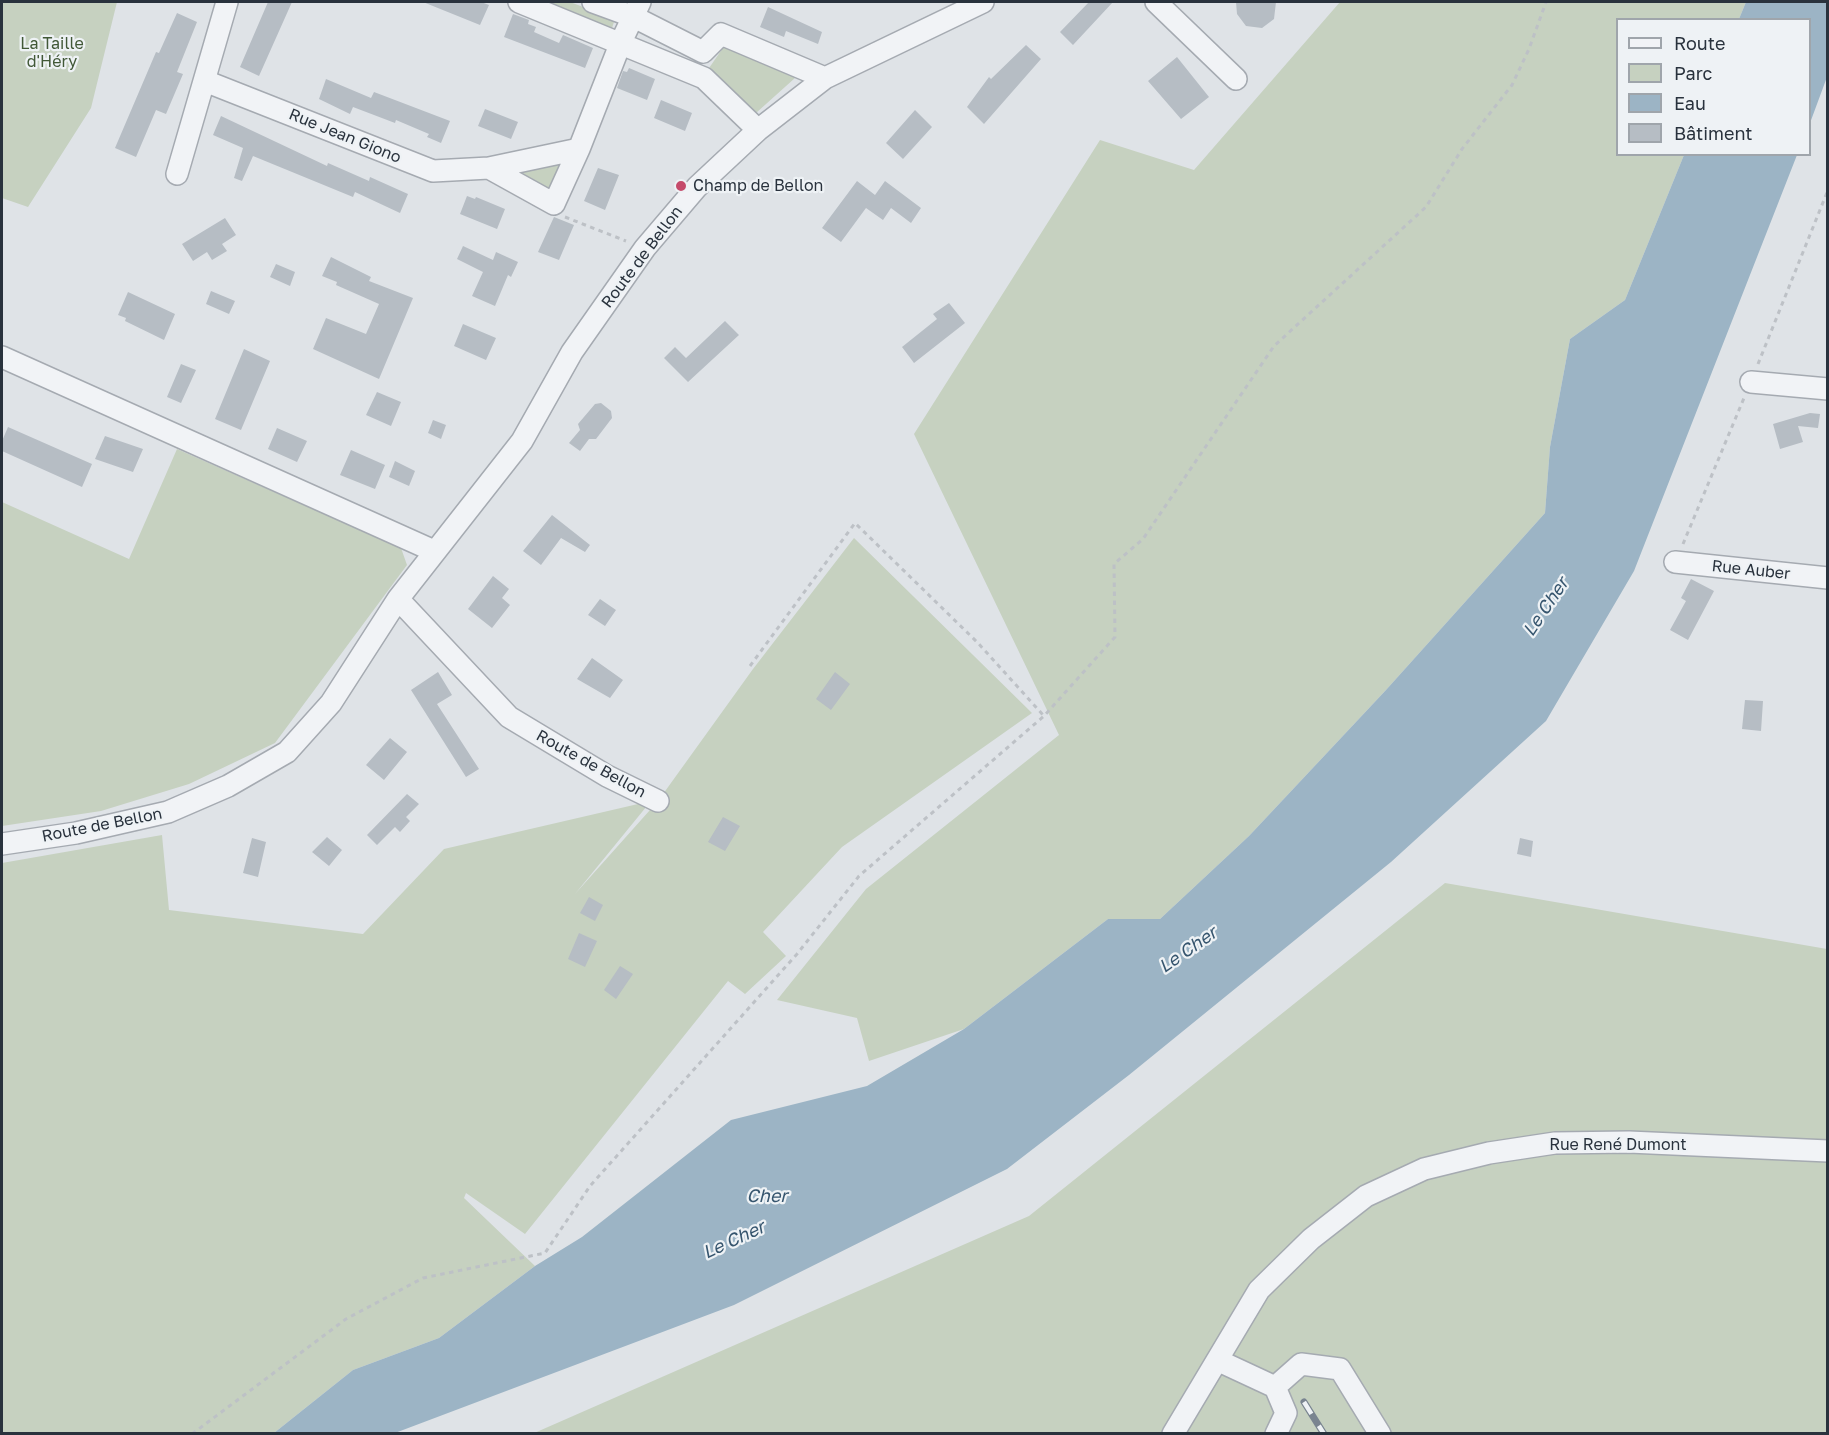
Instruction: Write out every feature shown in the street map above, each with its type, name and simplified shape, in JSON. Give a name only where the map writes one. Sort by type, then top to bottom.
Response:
[{"type":"street","points":[[177,174],[226,2]]},
{"type":"street","points":[[519,2],[704,78],[758,130]]},
{"type":"street","points":[[593,2],[637,9],[703,52]]},
{"type":"street","name":"Route de Bellon","points":[[2,844],[76,833],[168,812],[228,786],[287,752],[331,703],[398,599],[522,441],[572,352],[645,248],[697,188],[758,130],[825,78],[983,2]]},
{"type":"street","points":[[1156,2],[1236,79]]},
{"type":"street","points":[[489,168],[554,204],[637,9]]},
{"type":"street","points":[[694,74],[703,52],[721,34],[825,78]]},
{"type":"street","name":"Rue Jean Giono","points":[[205,81],[433,171],[489,168],[579,148]]},
{"type":"street","points":[[2,357],[434,551]]},
{"type":"street","points":[[1751,382],[1827,389]]},
{"type":"street","name":"Rue Auber","points":[[1675,562],[1827,578]]},
{"type":"street","name":"Route de Bellon","points":[[398,599],[509,717],[607,776],[658,801]]},
{"type":"street","name":"Rue René Dumont","points":[[1173,1434],[1259,1290],[1311,1239],[1366,1196],[1424,1169],[1489,1153],[1555,1143],[1629,1142],[1827,1151]]},
{"type":"street","points":[[1217,1360],[1275,1387],[1286,1413],[1276,1434]]},
{"type":"street","points":[[1275,1387],[1301,1364],[1340,1369],[1380,1434]]},
{"type":"path","points":[[192,1434],[346,1319],[423,1278],[545,1253],[590,1186],[796,954],[859,876],[1044,716],[1115,637],[1114,564],[1143,539],[1274,346],[1426,207],[1462,149],[1512,85],[1529,49],[1546,2]]},
{"type":"path","points":[[554,204],[559,215],[645,248]]},
{"type":"path","points":[[750,666],[855,523],[978,643],[1044,716]]},
{"type":"green space","name":"La Taille d'Héry","points":[[2,2],[117,2],[91,108],[28,207],[2,198]]},
{"type":"green space","points":[[538,2],[570,2],[615,19],[611,31]]},
{"type":"green space","points":[[1340,2],[1746,2],[1739,18],[1616,18],[1616,156],[1684,156],[1625,300],[1570,339],[1550,447],[1545,513],[1386,690],[1249,836],[1160,919],[1108,919],[964,1029],[869,1061],[857,1018],[777,1000],[866,889],[1059,735],[914,434],[1100,140],[1194,170]]},
{"type":"green space","points":[[725,45],[793,69],[795,78],[756,113],[707,71]]},
{"type":"green space","points":[[564,161],[548,193],[505,172]]},
{"type":"green space","points":[[177,449],[401,548],[407,565],[275,743],[189,784],[101,811],[2,826],[2,502],[129,559]]},
{"type":"green space","points":[[854,538],[1032,713],[842,847],[763,932],[786,956],[745,994],[728,981],[525,1234],[466,1193],[464,1198],[535,1266],[439,1338],[353,1370],[274,1433],[2,1434],[2,863],[162,835],[169,910],[363,934],[444,849],[651,801],[575,894],[658,801],[753,669]]},
{"type":"green space","points":[[1445,883],[1827,949],[1827,1433],[532,1434],[1029,1216]]},
{"type":"water","points":[[1746,2],[1827,2],[1827,77],[1811,120],[1811,18],[1739,18]]},
{"type":"water","name":"Cher","points":[[1684,156],[1797,156],[1634,571],[1546,721],[1391,862],[1129,1075],[1007,1169],[734,1305],[395,1433],[274,1433],[353,1370],[439,1338],[535,1266],[582,1237],[731,1120],[867,1086],[964,1029],[1108,919],[1160,919],[1249,836],[1386,690],[1545,513],[1550,447],[1570,339],[1625,300]]},
{"type":"building","points":[[268,2],[292,2],[259,76],[240,67]]},
{"type":"building","points":[[423,2],[481,2],[489,5],[480,25]]},
{"type":"building","points":[[1089,2],[1113,2],[1073,45],[1060,32]]},
{"type":"building","points":[[1236,2],[1276,2],[1274,19],[1262,28],[1246,26],[1237,14]]},
{"type":"building","points":[[768,7],[822,32],[818,44],[786,31],[784,37],[760,27]]},
{"type":"building","points":[[177,13],[197,22],[177,72],[183,74],[166,114],[156,110],[136,157],[115,148],[156,52],[159,53]]},
{"type":"building","points":[[513,14],[529,20],[528,24],[536,27],[534,32],[559,43],[563,35],[593,48],[585,68],[504,37]]},
{"type":"building","points":[[1026,45],[1041,59],[984,124],[967,107],[989,77],[991,79]]},
{"type":"building","points":[[1177,57],[1209,97],[1181,119],[1148,81]]},
{"type":"building","points":[[629,68],[655,79],[647,100],[617,88],[623,71],[627,72]]},
{"type":"building","points":[[326,79],[371,98],[374,92],[450,121],[441,143],[427,137],[429,134],[396,120],[395,123],[353,107],[350,114],[319,99]]},
{"type":"building","points":[[661,100],[692,113],[685,131],[654,118]]},
{"type":"building","points":[[485,109],[518,122],[511,139],[478,126]]},
{"type":"building","points":[[915,110],[932,127],[903,159],[886,143]]},
{"type":"building","points":[[221,116],[327,166],[328,163],[369,181],[370,177],[408,194],[400,213],[355,192],[353,197],[253,156],[242,181],[234,178],[243,148],[213,135]]},
{"type":"building","points":[[598,168],[619,175],[605,210],[584,201]]},
{"type":"building","points":[[857,181],[875,195],[885,181],[921,208],[911,223],[891,208],[883,220],[866,208],[841,242],[822,228]]},
{"type":"building","points":[[467,196],[475,199],[476,197],[505,209],[497,229],[460,214]]},
{"type":"building","points":[[554,217],[574,225],[559,260],[538,252]]},
{"type":"building","points":[[225,218],[236,235],[222,244],[227,251],[212,260],[207,252],[193,261],[182,244]]},
{"type":"building","points":[[463,246],[493,260],[496,252],[518,262],[511,277],[508,275],[495,306],[472,296],[483,272],[457,259]]},
{"type":"building","points":[[331,257],[371,277],[369,281],[413,298],[379,379],[313,349],[326,318],[366,334],[379,304],[336,285],[337,282],[322,276]]},
{"type":"building","points":[[276,264],[295,272],[290,286],[270,277]]},
{"type":"building","points":[[211,291],[235,301],[229,314],[206,304]]},
{"type":"building","points":[[128,292],[175,314],[164,340],[125,321],[126,318],[118,315]]},
{"type":"building","points":[[949,303],[965,323],[914,363],[902,347],[937,319],[933,314]]},
{"type":"building","points":[[725,321],[739,335],[688,382],[664,358],[675,347],[686,358]]},
{"type":"building","points":[[463,324],[496,338],[486,360],[454,346]]},
{"type":"building","points":[[244,349],[270,361],[241,430],[215,419]]},
{"type":"building","points":[[181,364],[196,370],[181,403],[167,397]]},
{"type":"building","points":[[377,392],[401,402],[391,426],[366,415]]},
{"type":"building","points":[[601,403],[611,411],[612,418],[596,439],[589,439],[580,451],[569,443],[580,430],[578,424],[595,404]]},
{"type":"building","points":[[1810,413],[1820,414],[1818,428],[1798,426],[1803,442],[1780,449],[1773,424]]},
{"type":"building","points":[[433,420],[446,425],[441,439],[428,433]]},
{"type":"building","points":[[8,427],[92,464],[82,487],[2,451],[2,441]]},
{"type":"building","points":[[277,428],[307,441],[297,462],[268,449]]},
{"type":"building","points":[[105,436],[143,449],[133,472],[95,459]]},
{"type":"building","points":[[351,450],[385,465],[375,489],[340,475]]},
{"type":"building","points":[[395,461],[415,471],[409,486],[389,477]]},
{"type":"building","points":[[552,515],[590,545],[585,552],[561,538],[541,565],[523,551]]},
{"type":"building","points":[[493,576],[509,589],[502,598],[510,605],[492,628],[468,609]]},
{"type":"building","points":[[1691,579],[1714,591],[1688,640],[1670,630],[1686,601],[1681,598]]},
{"type":"building","points":[[600,599],[616,610],[605,626],[588,615]]},
{"type":"building","points":[[592,658],[623,680],[610,698],[577,679]]},
{"type":"building","points":[[438,672],[452,695],[437,704],[479,769],[466,777],[411,690]]},
{"type":"building","points":[[835,672],[850,684],[831,710],[816,699]]},
{"type":"building","points":[[1745,700],[1763,701],[1761,731],[1742,729]]},
{"type":"building","points":[[390,738],[407,752],[384,780],[366,765]]},
{"type":"building","points":[[407,794],[419,804],[406,817],[410,821],[400,832],[395,827],[377,845],[367,835]]},
{"type":"building","points":[[723,817],[740,826],[725,851],[708,842]]},
{"type":"building","points":[[327,837],[342,850],[329,866],[312,852]]},
{"type":"building","points":[[252,838],[266,842],[258,877],[243,873]]},
{"type":"building","points":[[1520,838],[1533,841],[1531,857],[1517,854]]},
{"type":"building","points":[[589,897],[603,905],[595,921],[580,913]]},
{"type":"building","points":[[579,933],[597,941],[585,967],[568,959]]},
{"type":"building","points":[[620,966],[633,974],[616,999],[604,990]]},
{"type":"railway","points":[[1304,1402],[1324,1434]]},
{"type":"place","name":"Champ de Bellon","points":[[681,186]]},
{"type":"water label","name":"Le Cher","points":[[1546,607]]},
{"type":"water label","name":"Le Cher","points":[[1188,950]]},
{"type":"water label","name":"Le Cher","points":[[734,1240]]}]
